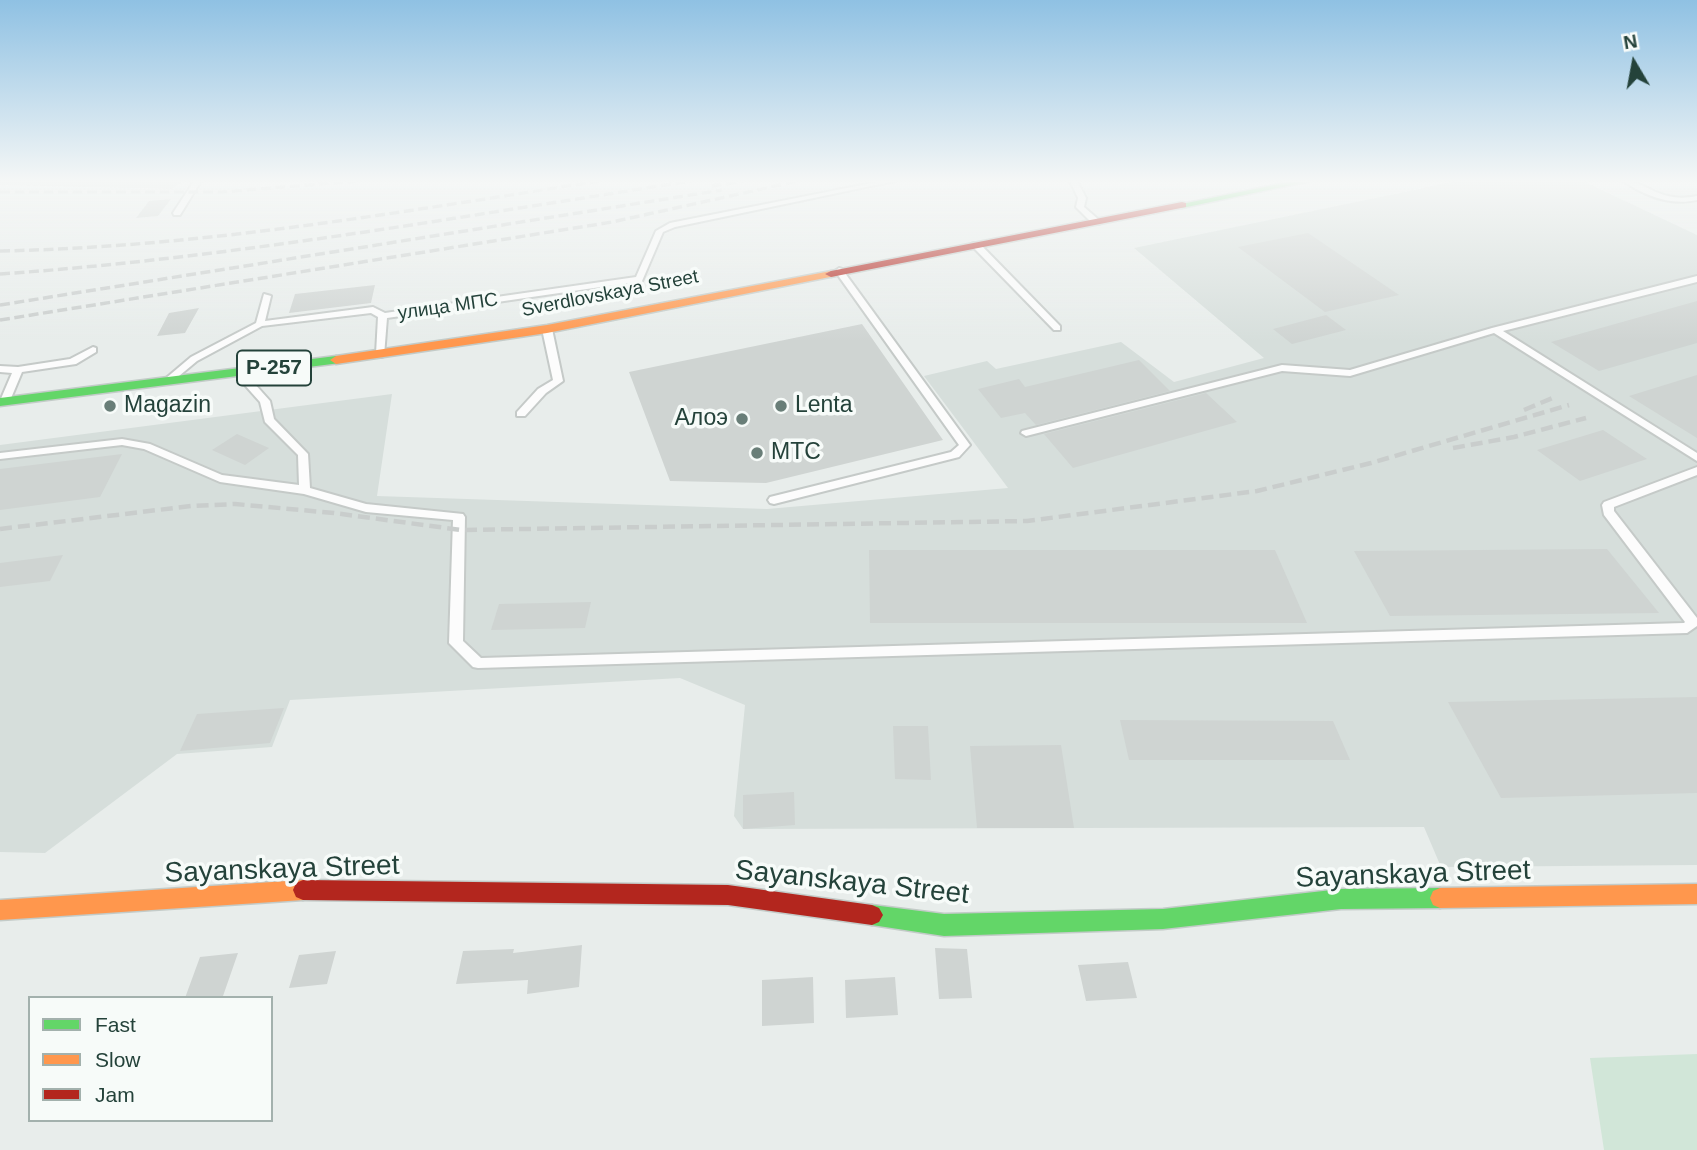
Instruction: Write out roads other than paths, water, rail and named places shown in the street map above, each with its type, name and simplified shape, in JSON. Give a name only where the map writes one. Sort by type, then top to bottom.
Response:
[{"type":"main road","name":"Sverdlovskaya Street","points":[[3,402],[381,354],[547,329],[1030,235]]},
{"type":"main road","name":"Sayanskaya Street","points":[[0,910],[297,890],[729,895],[944,925],[1163,919],[1341,900],[1697,894]]},
{"type":"lane","name":"улица МПС","points":[[381,354],[383,316],[639,279],[658,235]]},
{"type":"lane","points":[[976,245],[1057,328]]},
{"type":"lane","points":[[774,500],[955,455],[965,445],[839,271]]},
{"type":"lane","points":[[1026,433],[1282,368],[1350,373],[1495,330],[1697,279]]},
{"type":"lane","points":[[260,324],[267,296]]},
{"type":"lane","points":[[167,381],[194,359],[260,324],[373,310],[383,316]]},
{"type":"lane","points":[[521,414],[542,391],[558,381],[547,329]]},
{"type":"lane","points":[[1495,330],[1697,458]]},
{"type":"lane","points":[[0,369],[18,370],[73,362],[93,350]]},
{"type":"lane","points":[[3,402],[18,370]]},
{"type":"lane","points":[[249,371],[248,383],[265,401],[269,421],[303,454],[305,490]]},
{"type":"lane","points":[[0,456],[122,442],[146,446],[220,478],[305,490],[366,508],[459,517],[456,643],[478,663],[1687,628],[1693,622],[1608,512],[1608,505],[1697,471]]},
{"type":"railway","points":[[0,251],[151,243],[229,235]]},
{"type":"railway","points":[[0,274],[174,258],[345,235]]},
{"type":"railway","points":[[0,305],[442,235]]},
{"type":"railway","points":[[0,320],[533,235]]},
{"type":"railway","points":[[1524,410],[1555,397]]},
{"type":"railway","points":[[0,529],[191,506],[235,504],[334,513],[461,530],[1027,521],[1257,491],[1371,463],[1569,405]]},
{"type":"railway","points":[[1453,448],[1514,437],[1586,418]]},
{"type":"place","name":"Magazin","points":[[110,406]]},
{"type":"place","name":"Lenta","points":[[781,406]]},
{"type":"place","name":"Алоэ","points":[[742,419]]},
{"type":"place","name":"МТС","points":[[757,453]]}]
